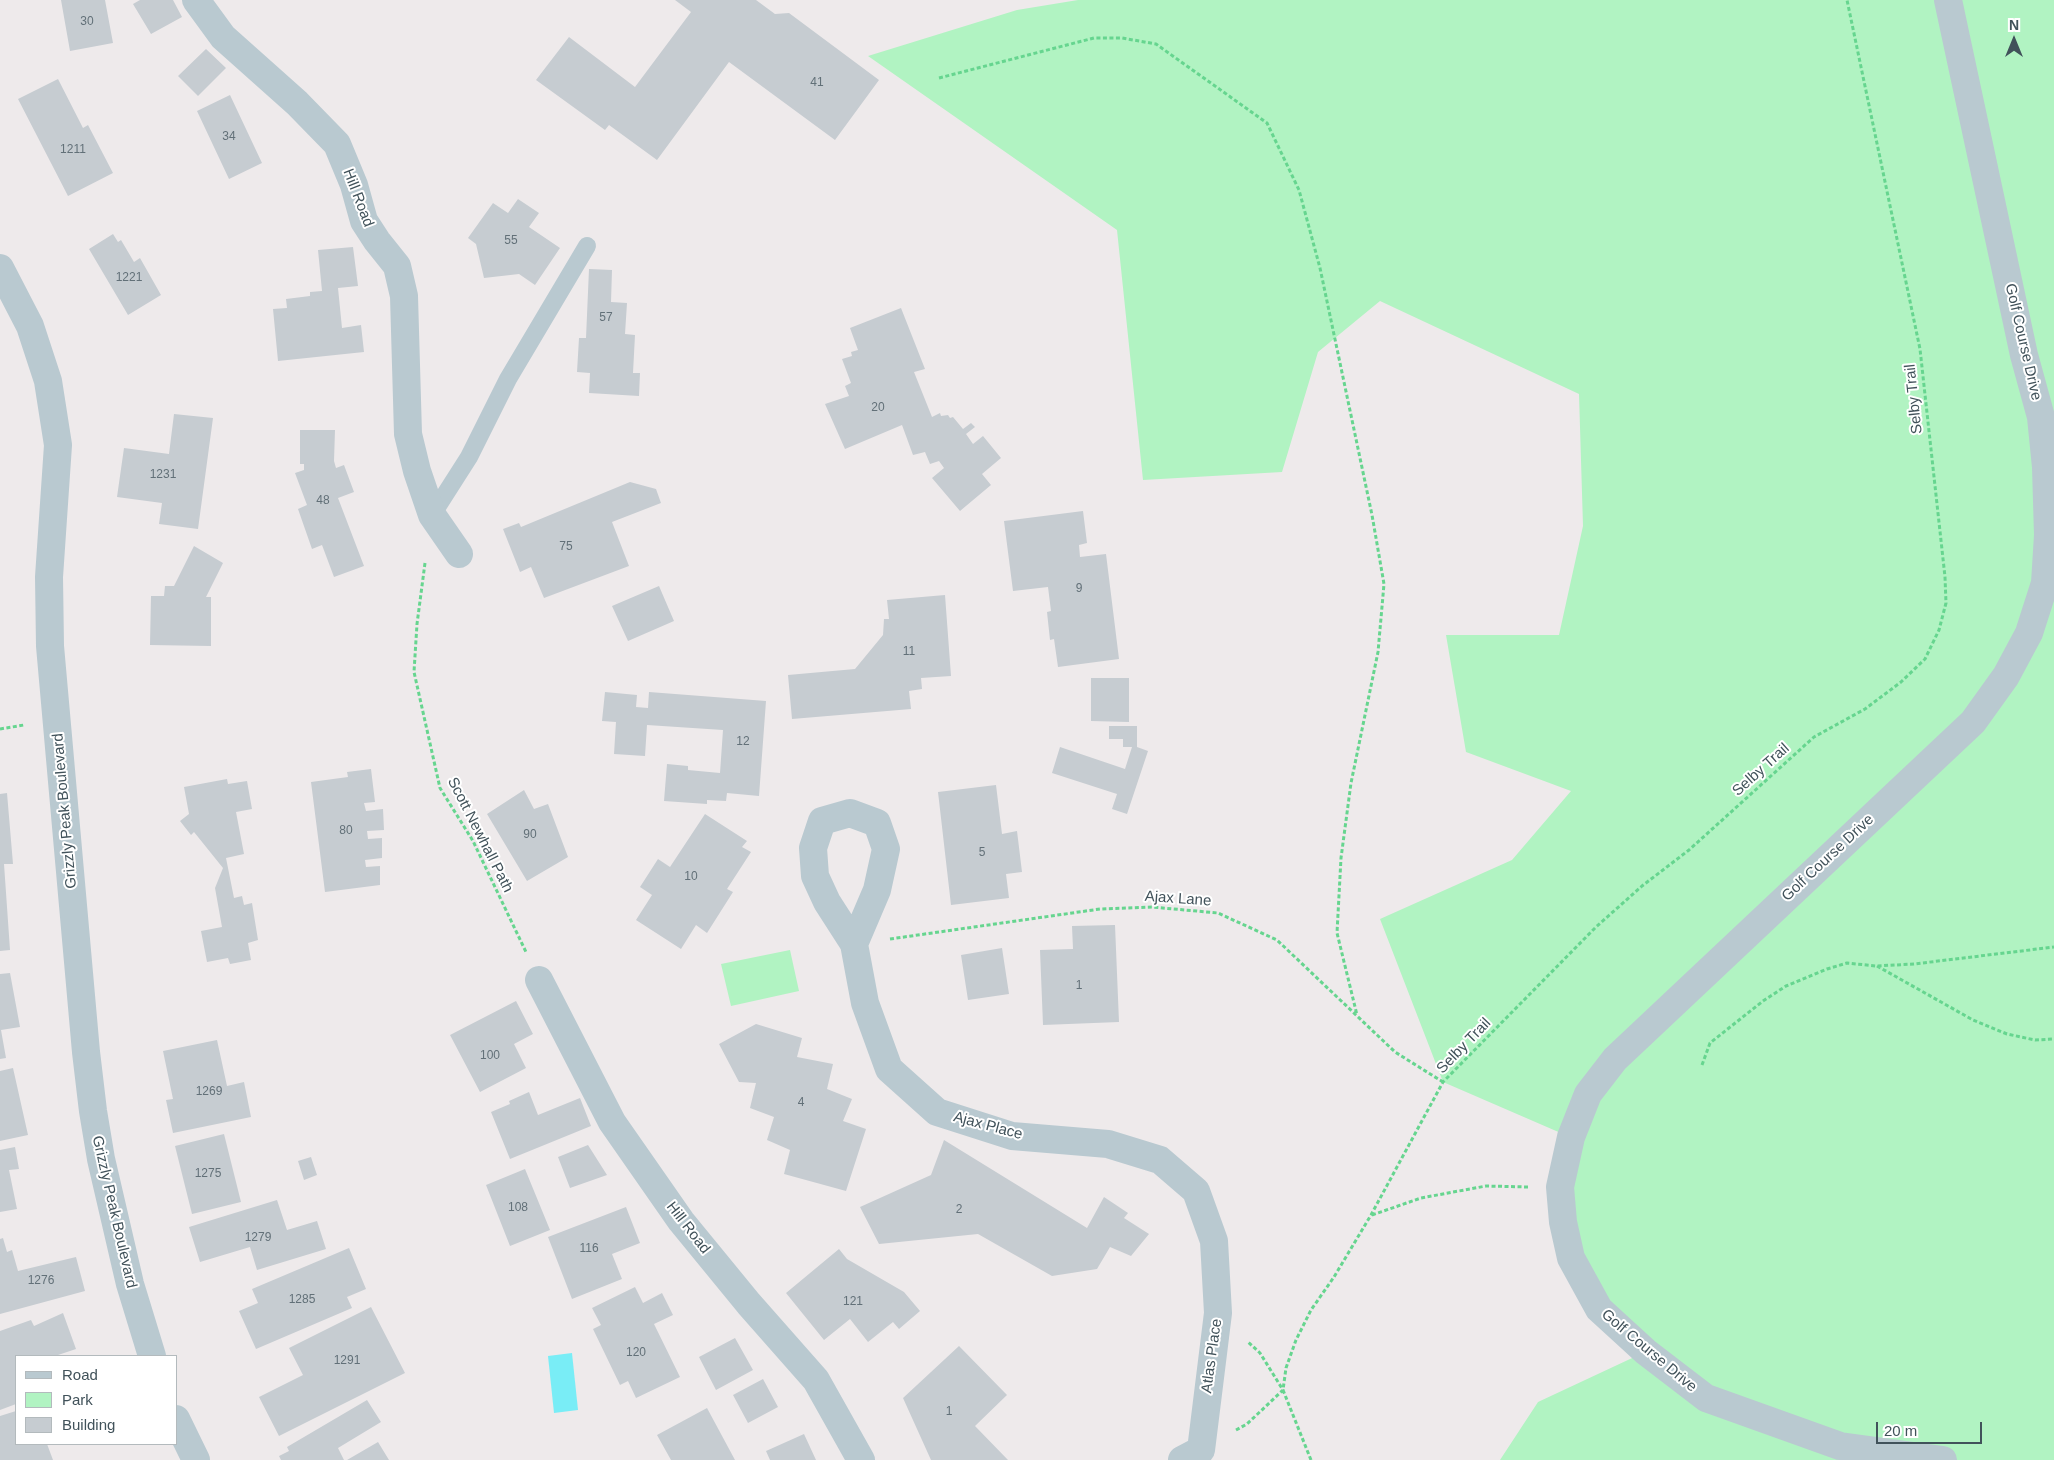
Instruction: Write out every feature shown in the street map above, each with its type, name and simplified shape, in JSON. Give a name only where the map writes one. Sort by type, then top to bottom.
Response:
[{"type":"street","name":"Hill Road","points":[[196,0],[223,37],[297,103],[337,144],[354,185],[364,221],[396,266],[404,296],[408,434],[416,471],[432,515],[459,554]]},
{"type":"street","name":"Golf Course Drive","points":[[1943,1460],[1840,1446],[1706,1398],[1646,1352],[1599,1309],[1571,1258],[1563,1222],[1560,1187],[1571,1137],[1588,1094],[1615,1060],[1973,722],[2006,676],[2029,632],[2045,583],[2048,535],[2046,466],[2041,417],[2024,355],[1948,0]]},
{"type":"street","name":"Grizzly Peak Boulevard","points":[[0,268],[30,326],[48,381],[58,445],[49,577],[50,646],[87,1062],[101,1159],[130,1284],[152,1355]]},
{"type":"street","name":"Ajax Place","points":[[854,944],[865,1003],[889,1069],[937,1112],[1012,1136],[1108,1144],[1160,1160],[1196,1191],[1214,1241]]},
{"type":"street","name":"Hill Road","points":[[539,980],[612,1122],[682,1221],[749,1304],[816,1380],[861,1460]]},
{"type":"street","name":"Atlas Place","points":[[1196,1457],[1218,1313],[1214,1241]]},
{"type":"street","points":[[178,1423],[196,1460]]},
{"type":"lane","points":[[432,515],[469,457],[508,379],[587,246]]},
{"type":"path","name":"Selby Trail","points":[[1283,1390],[1286,1368],[1296,1340],[1311,1310],[1371,1216],[1443,1082],[1596,928],[1642,886],[1689,850],[1814,738],[1865,709],[1901,682],[1925,660],[1939,630],[1946,603],[1945,577],[1920,349],[1847,0]]},
{"type":"path","points":[[939,78],[1094,38],[1122,38],[1156,44],[1267,124],[1299,190],[1320,268],[1372,515],[1384,584],[1378,652],[1351,783],[1341,858],[1337,933],[1357,1016]]},
{"type":"path","name":"Scott Newhall Path","points":[[432,515],[416,624],[414,672],[440,788],[473,841],[539,980]]},
{"type":"path","name":"Ajax Lane","points":[[854,944],[1100,909],[1152,907],[1218,913],[1277,940],[1395,1052],[1443,1082]]},
{"type":"path","points":[[1702,1065],[1710,1043],[1762,1001],[1786,986],[1827,968],[1847,963],[1876,966],[1914,964],[2054,947]]},
{"type":"path","points":[[1876,966],[1973,1020],[2007,1034],[2035,1040],[2054,1039]]},
{"type":"path","points":[[1371,1216],[1421,1198],[1486,1186],[1560,1187]]},
{"type":"path","points":[[1218,1313],[1260,1353],[1283,1390],[1311,1460]]},
{"type":"path","points":[[1196,1457],[1247,1424],[1283,1390]]},
{"type":"green space","points":[[1078,0],[2054,0],[2054,1460],[1500,1460],[1538,1402],[1645,1352],[1571,1258],[1570,1137],[1443,1082],[1380,919],[1512,860],[1571,791],[1466,752],[1446,635],[1559,635],[1583,526],[1579,394],[1380,301],[1318,352],[1282,472],[1143,480],[1117,230],[868,56],[1017,10]]},
{"type":"green space","points":[[790,950],[799,991],[731,1006],[721,964]]},
{"type":"water","points":[[572,1353],[578,1410],[554,1413],[548,1356]]},
{"type":"building","points":[[61,0],[105,0],[113,43],[70,51]]},
{"type":"building","points":[[140,0],[173,0],[182,17],[151,34],[133,4]]},
{"type":"building","points":[[675,0],[756,0],[775,14],[789,13],[879,80],[835,140],[729,62],[657,160],[609,125],[605,130],[536,80],[569,37],[635,87],[691,12]]},
{"type":"building","points":[[206,49],[226,68],[198,96],[178,76]]},
{"type":"building","points":[[58,79],[83,128],[88,125],[113,173],[68,196],[18,99]]},
{"type":"building","points":[[230,95],[262,163],[229,179],[197,111]]},
{"type":"building","points":[[518,199],[539,213],[529,227],[560,248],[535,285],[519,274],[484,278],[476,244],[468,238],[493,203],[508,213]]},
{"type":"building","points":[[113,234],[118,242],[121,240],[134,262],[140,258],[161,295],[128,315],[89,249]]},
{"type":"building","points":[[353,247],[358,286],[338,288],[342,328],[361,325],[364,352],[278,361],[273,309],[287,308],[286,299],[310,296],[310,292],[322,291],[318,250]]},
{"type":"building","points":[[589,269],[612,270],[611,302],[627,303],[625,334],[635,335],[633,373],[640,373],[639,396],[589,393],[590,373],[577,372],[579,338],[586,338]]},
{"type":"building","points":[[901,308],[925,369],[914,372],[932,417],[940,413],[941,416],[948,415],[950,418],[953,417],[963,429],[971,423],[975,427],[966,434],[973,444],[983,436],[1001,458],[982,474],[991,485],[960,511],[932,478],[944,468],[939,461],[930,464],[925,452],[913,455],[902,425],[845,449],[825,404],[849,396],[845,386],[851,383],[842,359],[852,356],[851,352],[858,350],[850,328]]},
{"type":"building","points":[[174,414],[213,418],[198,529],[159,524],[162,503],[117,497],[124,448],[169,454]]},
{"type":"building","points":[[300,430],[335,430],[334,461],[336,468],[344,465],[354,492],[338,498],[364,566],[334,577],[322,545],[312,549],[298,509],[307,505],[295,473],[304,470],[304,464],[300,464]]},
{"type":"building","points":[[630,482],[656,489],[661,503],[612,522],[629,566],[544,598],[531,567],[520,572],[503,529],[519,523],[521,527]]},
{"type":"building","points":[[1083,511],[1087,543],[1079,545],[1080,557],[1106,554],[1119,659],[1058,667],[1054,639],[1050,640],[1047,612],[1051,611],[1048,587],[1013,591],[1004,521]]},
{"type":"building","points":[[194,546],[223,563],[206,597],[211,597],[211,646],[150,645],[151,596],[164,596],[165,586],[174,586]]},
{"type":"building","points":[[659,586],[674,621],[628,641],[612,606]]},
{"type":"building","points":[[945,595],[951,676],[921,678],[922,689],[909,691],[911,709],[792,719],[788,675],[855,669],[883,635],[884,619],[889,619],[887,600]]},
{"type":"building","points":[[1091,678],[1129,678],[1129,722],[1091,721]]},
{"type":"building","points":[[605,692],[637,695],[636,707],[648,708],[649,692],[766,701],[759,796],[727,793],[726,801],[707,800],[707,804],[664,801],[667,764],[688,766],[688,770],[720,773],[723,730],[647,725],[645,756],[614,754],[616,722],[602,721]]},
{"type":"building","points":[[1109,726],[1137,726],[1137,747],[1148,751],[1127,814],[1112,809],[1117,794],[1052,773],[1060,747],[1125,769],[1132,747],[1123,747],[1123,739],[1109,739]]},
{"type":"building","points":[[371,769],[375,802],[364,803],[366,811],[383,809],[384,830],[367,831],[368,839],[382,838],[382,858],[365,860],[366,867],[380,866],[380,885],[325,892],[311,782],[348,777],[347,772]]},
{"type":"building","points":[[227,779],[228,784],[247,781],[252,809],[236,812],[244,854],[226,858],[234,898],[242,896],[244,905],[252,903],[258,940],[248,943],[251,960],[230,964],[228,958],[207,962],[201,931],[222,927],[215,888],[223,868],[194,832],[191,835],[180,821],[189,814],[184,787]]},
{"type":"building","points":[[996,785],[1002,834],[1017,831],[1022,872],[1006,874],[1009,898],[951,905],[938,792]]},
{"type":"building","points":[[524,790],[534,809],[548,804],[568,857],[527,881],[487,814]]},
{"type":"building","points":[[7,793],[13,864],[4,864],[10,950],[0,951],[0,794]]},
{"type":"building","points":[[705,814],[747,841],[742,847],[751,852],[727,889],[733,892],[707,933],[696,925],[681,949],[636,920],[652,895],[640,887],[658,859],[670,867]]},
{"type":"building","points":[[1115,925],[1119,1022],[1043,1025],[1040,950],[1073,949],[1072,926]]},
{"type":"building","points":[[1002,948],[1009,994],[968,1000],[961,955]]},
{"type":"building","points":[[10,973],[20,1027],[1,1030],[6,1058],[0,1059],[0,974]]},
{"type":"building","points":[[516,1001],[533,1034],[514,1044],[526,1068],[480,1092],[450,1035]]},
{"type":"building","points":[[756,1024],[802,1038],[797,1057],[833,1064],[827,1089],[852,1099],[843,1121],[866,1129],[846,1191],[784,1174],[790,1150],[767,1140],[774,1117],[750,1108],[756,1083],[739,1082],[719,1044]]},
{"type":"building","points":[[217,1040],[227,1086],[244,1082],[251,1117],[173,1133],[166,1100],[173,1099],[163,1051]]},
{"type":"building","points":[[13,1068],[28,1135],[0,1141],[0,1071]]},
{"type":"building","points":[[529,1092],[538,1115],[580,1098],[591,1126],[510,1159],[491,1112],[510,1104],[509,1101]]},
{"type":"building","points":[[224,1134],[241,1202],[192,1214],[175,1146]]},
{"type":"building","points":[[944,1140],[1087,1228],[1104,1197],[1128,1213],[1124,1218],[1149,1234],[1131,1256],[1110,1247],[1097,1269],[1052,1276],[978,1234],[879,1244],[860,1207],[931,1175]]},
{"type":"building","points":[[588,1145],[607,1175],[570,1188],[558,1157]]},
{"type":"building","points":[[15,1147],[19,1169],[9,1170],[17,1209],[0,1212],[0,1150]]},
{"type":"building","points":[[311,1157],[317,1175],[304,1180],[298,1161]]},
{"type":"building","points":[[525,1169],[550,1230],[510,1246],[486,1185]]},
{"type":"building","points":[[277,1200],[287,1230],[317,1221],[326,1249],[257,1270],[250,1247],[200,1262],[189,1227]]},
{"type":"building","points":[[626,1207],[640,1243],[612,1254],[622,1279],[572,1299],[548,1237]]},
{"type":"building","points":[[3,1238],[7,1252],[12,1250],[18,1271],[76,1257],[85,1291],[0,1314],[0,1239]]},
{"type":"building","points":[[349,1248],[366,1289],[347,1297],[352,1308],[256,1349],[239,1311],[258,1303],[252,1289]]},
{"type":"building","points":[[839,1249],[847,1259],[904,1292],[920,1311],[899,1329],[893,1322],[868,1342],[850,1319],[824,1340],[786,1293]]},
{"type":"building","points":[[635,1287],[643,1303],[662,1293],[673,1315],[654,1324],[680,1377],[636,1398],[628,1381],[620,1385],[593,1329],[601,1325],[592,1308]]},
{"type":"building","points":[[371,1307],[405,1373],[279,1436],[259,1397],[303,1375],[289,1348]]},
{"type":"building","points":[[63,1313],[76,1349],[58,1355],[15,1355],[15,1404],[0,1410],[0,1331],[31,1320],[34,1326]]},
{"type":"building","points":[[735,1338],[753,1370],[716,1390],[699,1357]]},
{"type":"building","points":[[959,1346],[1007,1395],[975,1426],[1008,1460],[931,1460],[903,1398]]},
{"type":"building","points":[[763,1379],[778,1407],[748,1423],[733,1395]]},
{"type":"building","points":[[367,1400],[381,1422],[338,1448],[344,1460],[281,1460],[279,1456],[289,1451],[287,1447]]},
{"type":"building","points":[[707,1408],[735,1460],[671,1460],[657,1435]]},
{"type":"building","points":[[15,1411],[15,1445],[47,1445],[53,1460],[0,1460],[0,1416]]},
{"type":"building","points":[[804,1434],[816,1460],[770,1460],[766,1451]]},
{"type":"building","points":[[378,1442],[389,1460],[347,1460]]}]
